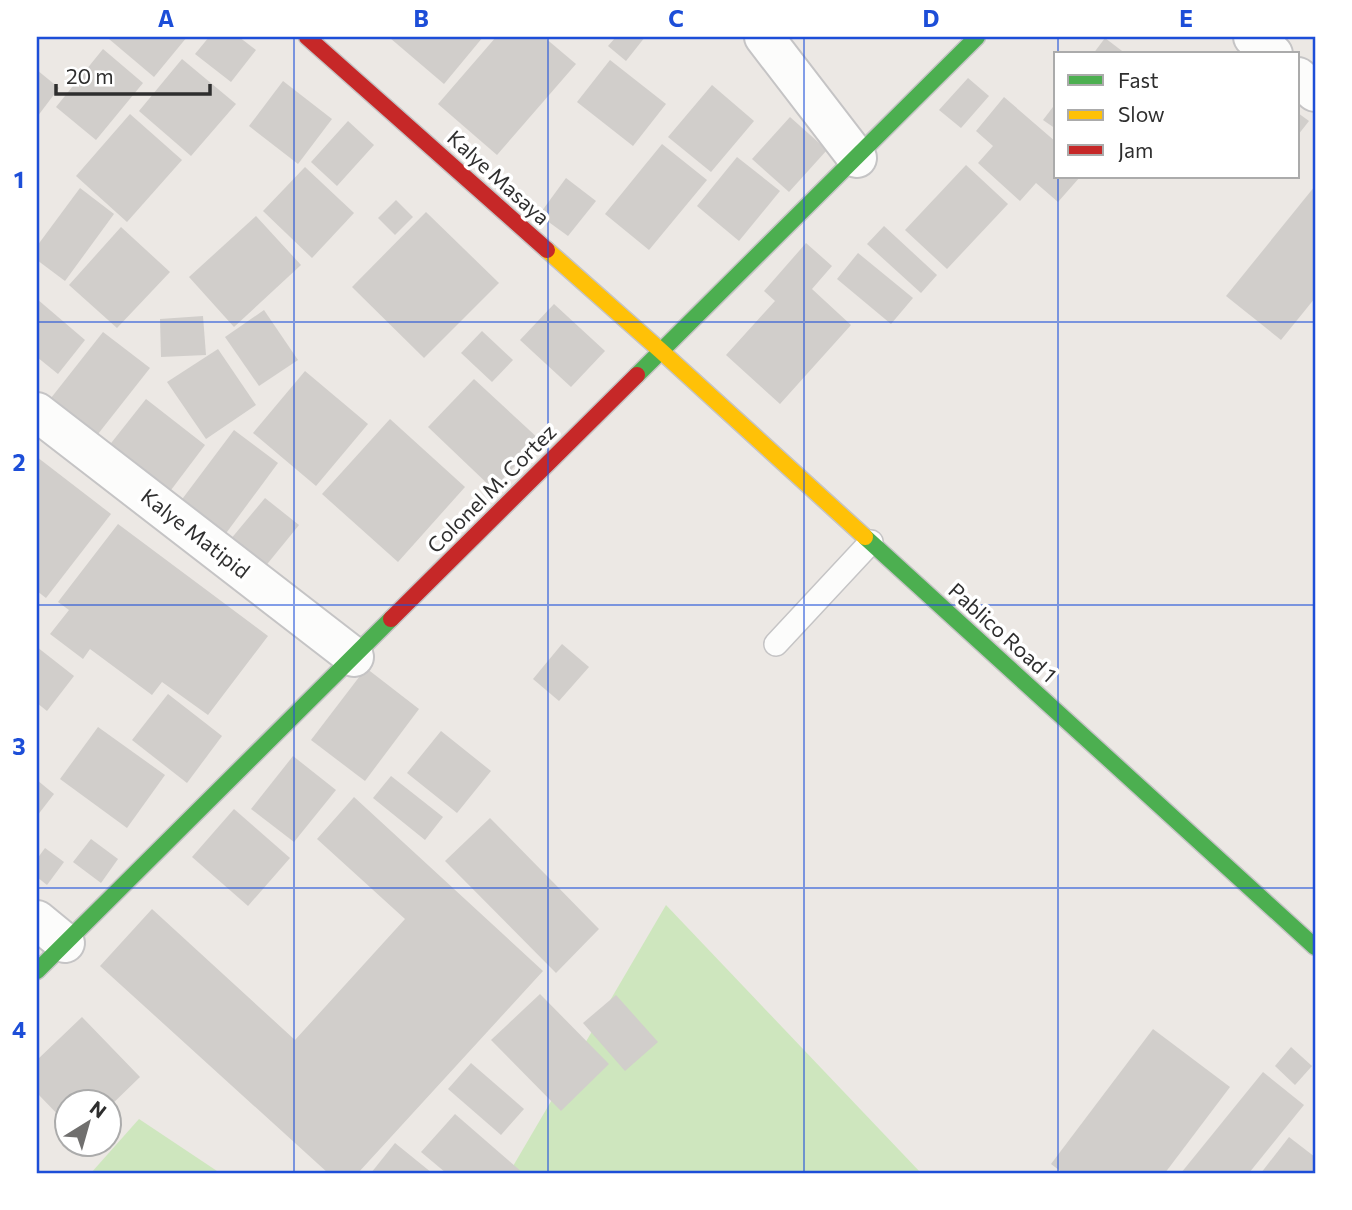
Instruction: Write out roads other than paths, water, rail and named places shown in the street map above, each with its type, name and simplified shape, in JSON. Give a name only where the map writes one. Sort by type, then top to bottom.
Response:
[{"type":"street","name":"Kalye Masaya","points":[[307,37],[660,351]]},
{"type":"street","points":[[764,37],[856,158]]},
{"type":"street","name":"Colonel M. Cortez","points":[[37,971],[51,932],[354,657],[977,37]]},
{"type":"street","points":[[1253,37],[1271,52]]},
{"type":"street","points":[[1300,79],[1315,92]]},
{"type":"street","name":"Pablico Road 1","points":[[660,351],[1315,947]]},
{"type":"street","name":"Kalye Matipid","points":[[37,412],[354,657]]},
{"type":"lane","points":[[776,644],[871,542]]}]
